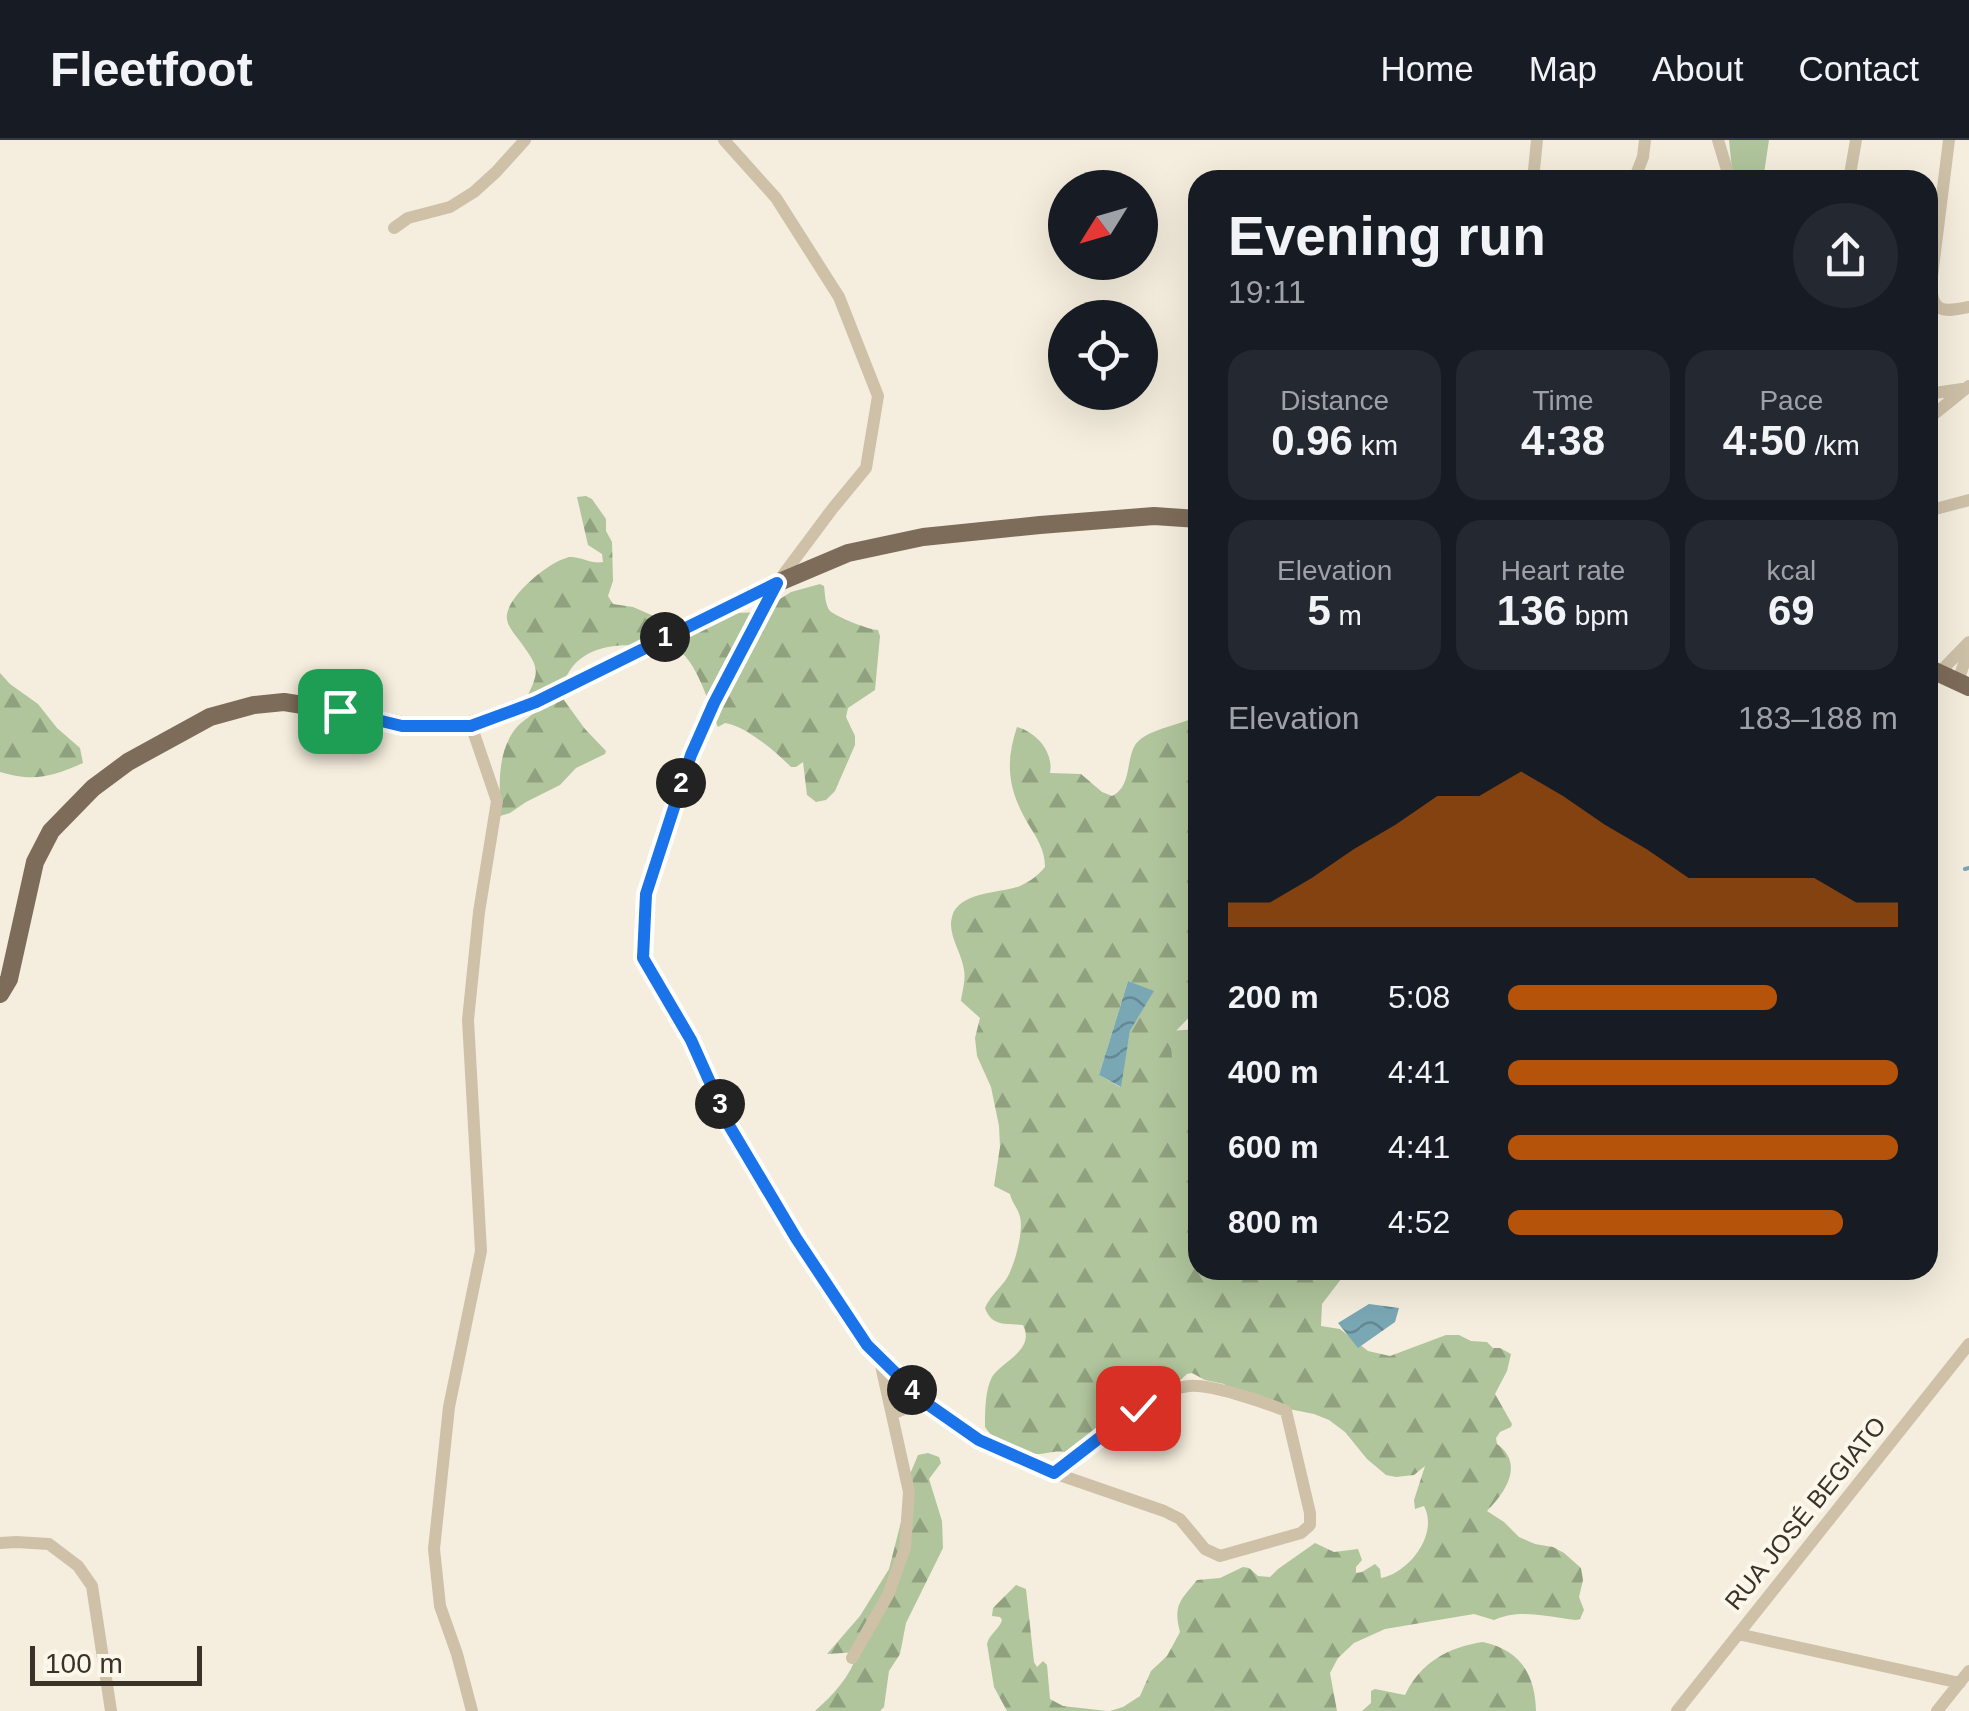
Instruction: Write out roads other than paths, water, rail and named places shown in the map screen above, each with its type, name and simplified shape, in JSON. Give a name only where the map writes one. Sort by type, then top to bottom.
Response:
[{"type":"main road","points":[[0,994],[8,979],[35,862],[51,831],[93,788],[128,762],[210,717],[254,704],[284,702],[402,726],[471,726],[536,702],[777,583],[848,553],[923,537],[1154,516],[1188,518]]},
{"type":"main road","points":[[1938,672],[1964,684]]},
{"type":"street","points":[[394,228],[408,218],[450,207],[496,172],[525,140]]},
{"type":"street","points":[[724,140],[776,198],[839,296],[878,396],[866,468],[777,583],[691,755],[646,894],[643,958],[691,1040],[730,1127],[796,1238],[867,1345],[926,1403],[979,1440],[1054,1473],[1180,1519],[1205,1549],[1220,1556],[1301,1533],[1310,1525],[1286,1411],[1202,1386],[1170,1391],[1138,1408],[1054,1473]]},
{"type":"street","points":[[1533,170],[1537,140]]},
{"type":"street","points":[[1638,170],[1645,140]]},
{"type":"street","points":[[1718,140],[1727,170]]},
{"type":"street","points":[[1851,170],[1856,140]]},
{"type":"street","points":[[1938,233],[1949,140]]},
{"type":"street","points":[[1938,307],[1969,307]]},
{"type":"street","points":[[1938,392],[1966,388]]},
{"type":"street","points":[[1938,412],[1966,388]]},
{"type":"street","points":[[1938,508],[1969,500]]},
{"type":"street","points":[[1938,667],[1969,646]]},
{"type":"street","points":[[1964,684],[1969,646]]},
{"type":"street","points":[[471,726],[497,801],[479,912],[468,1020],[481,1251],[449,1407],[434,1549],[440,1606],[472,1711]]},
{"type":"street","name":"RUA JOSÉ BEGIATO","points":[[1677,1711],[1969,1344]]},
{"type":"street","points":[[852,1658],[888,1595],[905,1548],[909,1492],[880,1358]]},
{"type":"street","points":[[892,1414],[926,1403]]},
{"type":"street","points":[[0,1543],[49,1544],[78,1566],[92,1586],[111,1711]]},
{"type":"street","points":[[1738,1634],[1964,1677],[1937,1711]]},
{"type":"water","points":[[1128,981],[1154,991],[1130,1031],[1121,1087],[1099,1075]]},
{"type":"water","points":[[1369,1304],[1399,1308],[1395,1322],[1358,1348],[1338,1323]]},
{"type":"waterway","points":[[1965,869],[1969,868]]}]
